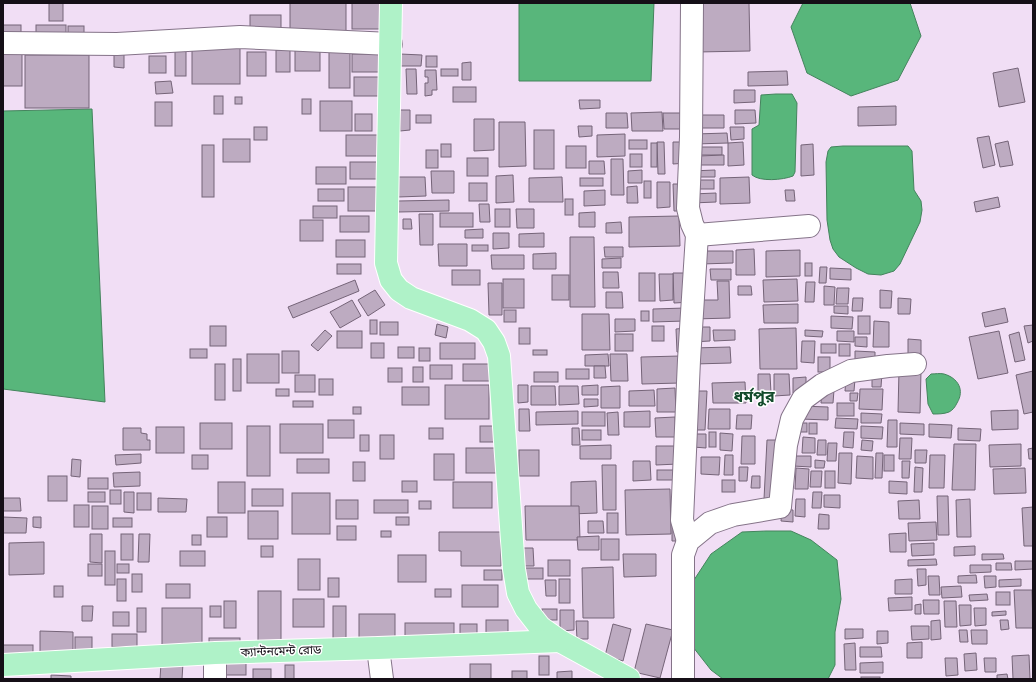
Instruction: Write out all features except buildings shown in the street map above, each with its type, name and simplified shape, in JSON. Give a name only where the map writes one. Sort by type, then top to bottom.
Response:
[{"type":"main road","points":[[392,3],[386,263],[391,280],[399,290],[411,298],[470,320],[486,330],[494,342],[499,356],[514,569],[518,593],[526,610],[540,627],[560,641],[629,679]]},
{"type":"main road","name":"ক্যান্টনমেন্ট রোড","points":[[3,666],[215,653],[560,641]]},
{"type":"street","points":[[688,541],[682,520],[682,506],[697,235],[690,218],[688,208],[691,137],[692,3]]},
{"type":"street","points":[[3,43],[117,44],[240,37],[391,44]]},
{"type":"street","points":[[697,235],[809,226]]},
{"type":"street","points":[[683,679],[683,555],[688,541],[710,523],[733,515],[780,507],[786,445],[792,419],[803,399],[822,385],[851,371],[915,364]]},
{"type":"street","points":[[378,648],[382,679]]},
{"type":"street","points":[[215,653],[215,679]]},
{"type":"shaded area","points":[[519,3],[654,3],[651,81],[519,81]]},
{"type":"shaded area","points":[[803,3],[910,3],[921,36],[898,80],[851,96],[807,73],[791,27]]},
{"type":"shaded area","points":[[792,94],[797,103],[795,172],[793,176],[784,179],[760,179],[752,175],[752,129],[759,125],[761,95]]},
{"type":"shaded area","points":[[92,109],[105,402],[3,389],[3,111]]},
{"type":"shaded area","points":[[908,146],[912,151],[914,190],[921,201],[922,210],[920,222],[900,264],[894,271],[881,275],[868,274],[839,257],[833,249],[827,220],[826,162],[828,151],[831,147]]},
{"type":"shaded area","points":[[931,374],[942,374],[949,376],[959,385],[959,398],[955,407],[949,412],[943,414],[933,414],[928,404],[926,379]]},
{"type":"shaded area","points":[[791,531],[811,540],[837,560],[841,599],[835,632],[835,665],[828,679],[723,679],[711,670],[693,647],[692,583],[711,554],[742,532]]},
{"type":"district","name":"ধর্মপুর","points":[[754,396]]}]
